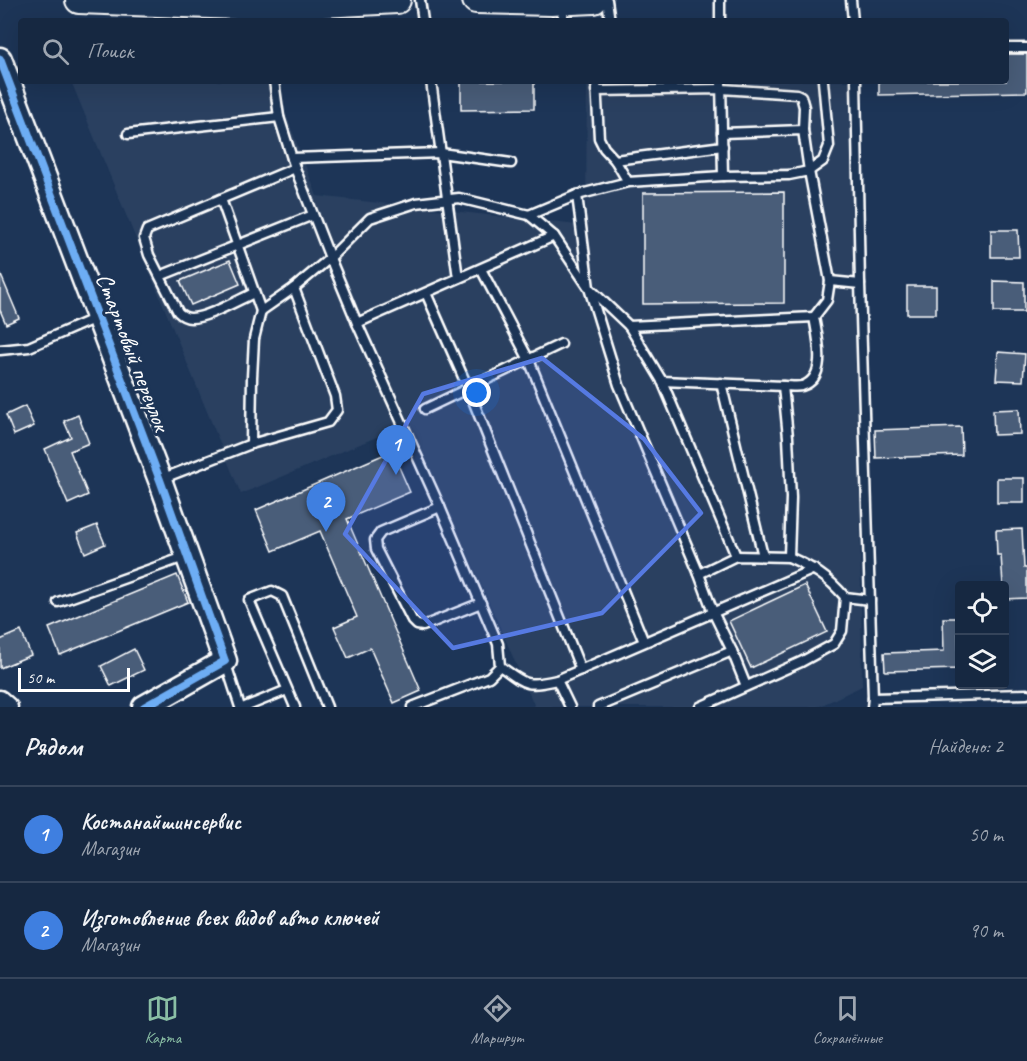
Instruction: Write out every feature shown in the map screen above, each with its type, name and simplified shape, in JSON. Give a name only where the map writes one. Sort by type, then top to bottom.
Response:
[{"type":"main road","points":[[79,0],[266,11],[396,0]]},
{"type":"main road","points":[[476,0],[557,6],[594,0]]},
{"type":"street","name":"Стартовый переулок","points":[[0,59],[160,480],[225,661]]},
{"type":"street","points":[[144,707],[225,661]]},
{"type":"street","points":[[0,699],[9,707]]},
{"type":"lane","points":[[420,0],[423,18]]},
{"type":"lane","points":[[607,0],[610,18]]},
{"type":"lane","points":[[720,0],[720,18]]},
{"type":"lane","points":[[851,0],[853,18]]},
{"type":"lane","points":[[1009,48],[1027,48]]},
{"type":"lane","points":[[274,84],[279,117],[313,215],[357,323],[440,507],[498,644],[500,666]]},
{"type":"lane","points":[[431,84],[458,279]]},
{"type":"lane","points":[[596,84],[599,138],[628,182]]},
{"type":"lane","points":[[529,215],[577,195],[628,182],[723,176],[789,175],[809,171],[823,161],[829,146],[823,84]]},
{"type":"lane","points":[[856,84],[873,702],[1027,694]]},
{"type":"lane","points":[[596,91],[721,85],[797,94],[801,96],[804,107],[803,130],[809,171],[830,281],[827,300],[814,317],[820,355],[819,368],[813,378],[802,386],[662,381]]},
{"type":"lane","points":[[721,85],[723,176]]},
{"type":"lane","points":[[128,134],[279,117]]},
{"type":"lane","points":[[722,133],[803,130]]},
{"type":"lane","points":[[615,160],[723,146]]},
{"type":"lane","points":[[292,158],[441,153],[511,163]]},
{"type":"lane","points":[[254,292],[212,313],[189,319],[177,312],[149,255],[144,238],[147,230],[295,168]]},
{"type":"lane","points":[[577,195],[589,288],[619,385],[713,612],[747,686]]},
{"type":"lane","points":[[261,311],[294,288],[330,258],[370,218],[416,203],[459,198],[529,215],[554,236],[589,288],[629,326],[662,381],[736,556]]},
{"type":"lane","points":[[221,200],[261,311],[254,339],[251,444]]},
{"type":"lane","points":[[160,276],[313,215]]},
{"type":"lane","points":[[357,323],[554,236]]},
{"type":"lane","points":[[481,269],[529,360],[644,642]]},
{"type":"lane","points":[[830,281],[860,284]]},
{"type":"lane","points":[[160,480],[251,444],[328,422],[337,410],[335,396],[294,288]]},
{"type":"lane","points":[[426,293],[468,388],[581,670]]},
{"type":"lane","points":[[0,350],[29,347],[98,317]]},
{"type":"lane","points":[[629,326],[814,317]]},
{"type":"lane","points":[[425,409],[561,344]]},
{"type":"lane","points":[[721,383],[763,556]]},
{"type":"lane","points":[[783,386],[791,498],[789,556]]},
{"type":"lane","points":[[440,507],[381,532],[375,540],[376,549],[412,620],[417,625],[423,626],[480,603]]},
{"type":"lane","points":[[58,602],[188,556]]},
{"type":"lane","points":[[699,574],[736,556],[789,556],[814,569],[832,582],[844,597],[842,631],[834,644],[801,662],[700,707]]},
{"type":"lane","points":[[500,666],[526,683],[538,684],[558,680],[814,569]]},
{"type":"lane","points":[[295,707],[249,600],[272,591],[282,597],[327,707]]},
{"type":"lane","points":[[844,597],[870,600]]},
{"type":"lane","points":[[598,707],[732,651]]},
{"type":"lane","points":[[225,661],[240,707]]},
{"type":"lane","points":[[412,707],[489,677],[500,666]]},
{"type":"lane","points":[[558,680],[570,707]]},
{"type":"lane","points":[[245,707],[287,690]]},
{"type":"highlighted area","points":[[542,358],[644,439],[701,513],[602,613],[453,648],[345,534],[423,394]]},
{"type":"shaded area","points":[[72,84],[274,84],[317,196],[586,226],[587,84],[855,84],[862,686],[818,707],[535,707],[410,423],[241,494]]},
{"type":"building","points":[[1009,54],[1027,54],[1027,92],[879,95],[879,84],[1009,84]]},
{"type":"building","points":[[461,84],[534,84],[534,109],[461,110]]},
{"type":"building","points":[[784,192],[784,303],[643,304],[643,193]]},
{"type":"building","points":[[991,230],[1018,230],[1019,257],[991,257]]},
{"type":"building","points":[[230,260],[240,284],[191,305],[180,281]]},
{"type":"building","points":[[0,273],[19,318],[6,324],[0,310]]},
{"type":"building","points":[[994,281],[1024,282],[1024,312],[994,312]]},
{"type":"building","points":[[907,286],[936,286],[936,314],[907,314]]},
{"type":"building","points":[[998,352],[1025,354],[1023,381],[996,380]]},
{"type":"building","points":[[25,406],[34,426],[14,435],[6,415]]},
{"type":"building","points":[[1019,409],[1020,434],[994,435],[993,410]]},
{"type":"building","points":[[78,415],[89,443],[70,451],[88,495],[68,504],[45,449],[71,437],[64,421]]},
{"type":"building","points":[[961,427],[962,455],[876,458],[875,430]]},
{"type":"building","points":[[392,451],[410,492],[347,519],[421,691],[394,703],[370,648],[348,658],[334,627],[357,617],[320,531],[273,551],[256,510]]},
{"type":"building","points":[[997,478],[1024,478],[1024,503],[997,503]]},
{"type":"building","points":[[97,525],[105,544],[85,553],[77,533]]},
{"type":"building","points":[[1022,529],[1024,568],[1027,568],[1027,598],[1009,599],[1009,581],[1003,581],[1001,555],[997,555],[996,530]]},
{"type":"building","points":[[177,575],[188,602],[60,655],[49,628]]},
{"type":"building","points":[[805,585],[827,632],[751,668],[729,621]]},
{"type":"building","points":[[943,618],[955,618],[955,669],[885,671],[884,653],[944,651]]},
{"type":"building","points":[[21,631],[31,655],[0,668],[0,640]]},
{"type":"building","points":[[134,649],[144,670],[111,686],[101,666]]},
{"type":"cycle path","points":[[0,59],[160,480],[225,661],[144,707]]},
{"type":"place","name":"Костанайшинсервис","points":[[396,475]]},
{"type":"place","name":"Изготовление всех видов авто ключей","points":[[326,532]]}]
